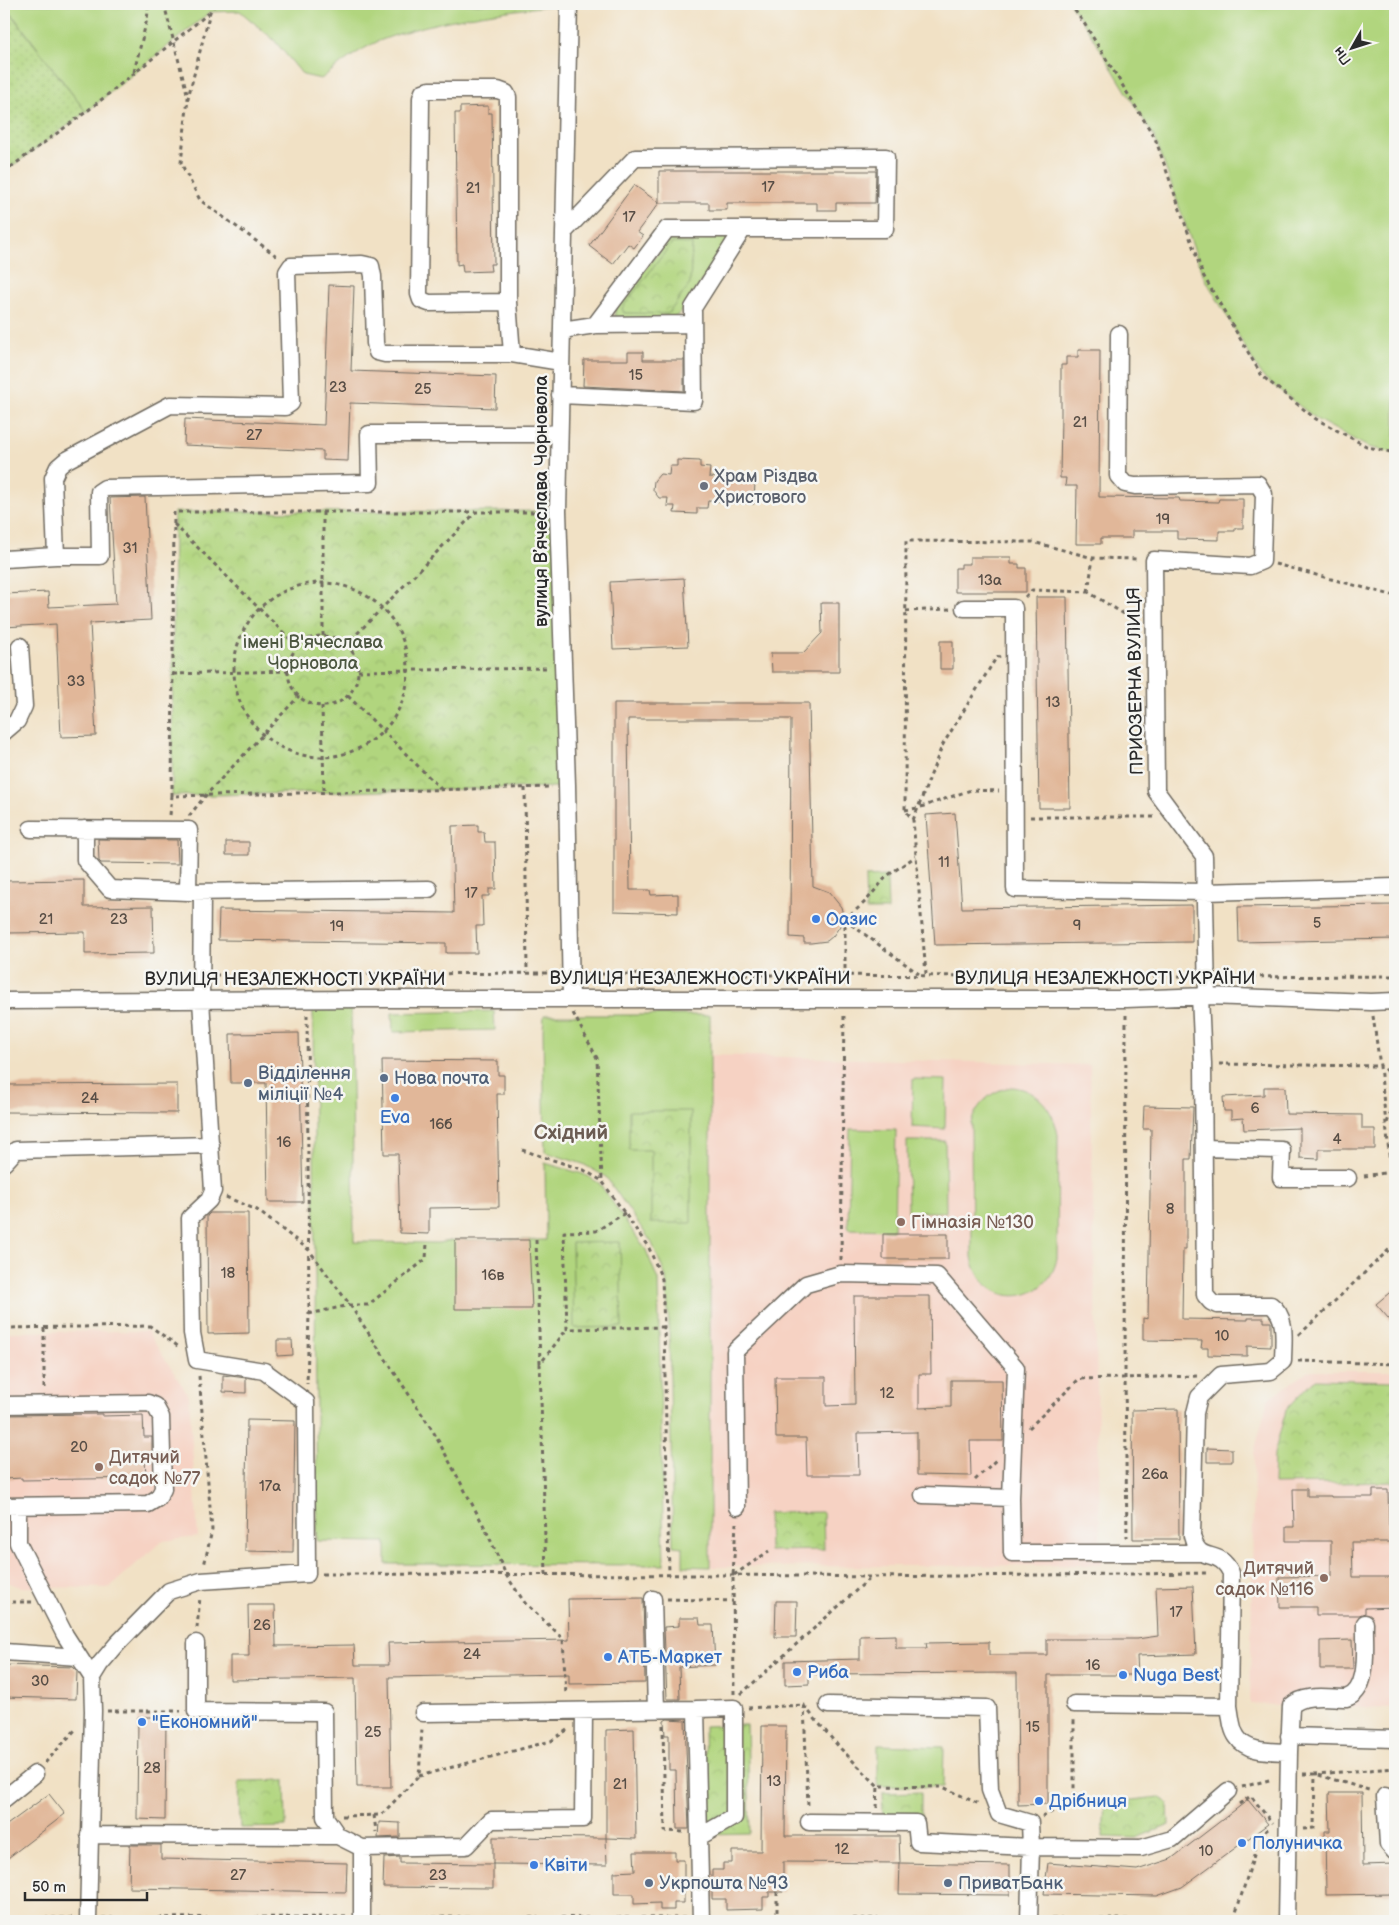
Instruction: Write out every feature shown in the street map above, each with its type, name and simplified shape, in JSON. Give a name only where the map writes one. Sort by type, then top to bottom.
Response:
[{"type":"street","name":"вулиця Вʼячеслава Чорновола","points":[[569,4],[558,511],[567,785],[570,1002]]},
{"type":"street","points":[[508,302],[429,303],[421,300],[419,294],[421,98],[423,92],[429,90],[498,90],[506,93],[508,107],[508,302],[512,354]]},
{"type":"street","points":[[564,232],[636,158],[886,157],[885,229],[667,229],[595,325]]},
{"type":"street","points":[[560,395],[694,401],[693,308],[743,229]]},
{"type":"street","points":[[56,556],[53,478],[58,467],[65,461],[170,405],[285,407],[291,403],[287,272],[291,266],[362,264],[371,266],[374,276],[374,343],[376,352],[385,354],[512,354],[561,362]]},
{"type":"street","points":[[562,330],[595,325],[693,324]]},
{"type":"street","points":[[1119,334],[1118,476],[1125,484],[1135,486],[1258,484],[1264,494],[1262,561],[1250,566],[1154,560]]},
{"type":"street","points":[[4,559],[100,556],[99,492],[105,488],[370,484],[369,434],[559,433]]},
{"type":"street","name":"ПРИОЗЕРНА ВУЛИЦЯ","points":[[1154,560],[1156,791],[1204,856],[1207,977],[1204,996],[1203,1064],[1205,1295],[1211,1302],[1218,1304],[1271,1305],[1277,1309],[1282,1317],[1283,1356]]},
{"type":"street","points":[[964,608],[1014,608],[1014,889],[1205,892],[1395,887]]},
{"type":"street","points":[[4,732],[18,721],[24,706],[20,646]]},
{"type":"street","points":[[31,829],[189,830],[202,976],[201,1000],[213,1191],[209,1200],[190,1218],[192,1334],[197,1360],[264,1371],[306,1402],[307,1574],[201,1581],[169,1591],[118,1643],[100,1664],[92,1677]]},
{"type":"street","points":[[86,829],[85,860],[110,889],[195,893],[429,889]]},
{"type":"street","name":"ВУЛИЦЯ НЕЗАЛЕЖНОСТІ УКРАЇНИ","points":[[4,1001],[306,999],[570,1002],[844,998],[1126,999],[1204,996],[1370,1002],[1395,1001]]},
{"type":"street","points":[[4,1163],[16,1150],[211,1145]]},
{"type":"street","points":[[1204,1148],[1282,1150],[1281,1178],[1348,1178]]},
{"type":"street","points":[[737,1507],[735,1351],[806,1284],[841,1274],[937,1276],[1016,1368],[1011,1498],[1012,1553],[1201,1553],[1218,1557],[1226,1563],[1231,1573],[1230,1706],[1237,1738],[1248,1746],[1264,1750],[1289,1744],[1395,1739]]},
{"type":"street","points":[[1201,1553],[1195,1546],[1192,1536],[1195,1413],[1199,1397],[1221,1375],[1272,1371],[1283,1356]]},
{"type":"street","points":[[4,1405],[148,1403],[155,1406],[160,1417],[164,1489],[158,1498],[148,1504],[11,1506],[18,1543],[47,1601],[79,1658],[92,1677],[93,1710],[88,1920]]},
{"type":"street","points":[[923,1495],[1011,1498]]},
{"type":"street","points":[[653,1599],[659,1710]]},
{"type":"street","points":[[1286,1920],[1291,1706],[1295,1701],[1306,1698],[1346,1698],[1352,1696],[1358,1690],[1362,1682],[1364,1665],[1365,1623]]},
{"type":"street","points":[[196,1643],[196,1711],[324,1712],[325,1817],[338,1836]]},
{"type":"street","points":[[4,1652],[79,1658]]},
{"type":"street","points":[[828,1704],[987,1708],[990,1790],[999,1814],[1030,1823],[1029,1920]]},
{"type":"street","points":[[1074,1704],[1230,1706]]},
{"type":"street","points":[[423,1713],[566,1711],[584,1715],[734,1708],[734,1817],[695,1834]]},
{"type":"street","points":[[696,1709],[695,1834],[701,1920]]},
{"type":"street","points":[[89,1835],[338,1836],[362,1848],[466,1846],[491,1820],[584,1819],[584,1715]]},
{"type":"street","points":[[4,1799],[35,1774]]},
{"type":"street","points":[[809,1822],[916,1823],[918,1842],[1031,1847],[1141,1848],[1172,1839],[1228,1791]]},
{"type":"street","points":[[1385,1796],[1388,1844],[1395,1852]]},
{"type":"street","points":[[362,1848],[362,1919]]},
{"type":"path","points":[[134,73],[148,19],[149,4]]},
{"type":"path","points":[[164,4],[188,98]]},
{"type":"path","points":[[215,4],[210,12],[188,98],[181,163],[200,200],[291,266]]},
{"type":"path","points":[[1070,4],[1084,23],[1155,138],[1203,275],[1262,376],[1316,419],[1368,447],[1395,452]]},
{"type":"path","points":[[4,172],[86,112],[210,12]]},
{"type":"path","points":[[558,511],[174,512],[172,796],[525,788],[567,785]]},
{"type":"path","points":[[323,512],[323,636]]},
{"type":"path","points":[[346,645],[475,512]]},
{"type":"path","points":[[174,524],[260,607],[298,647]]},
{"type":"path","points":[[913,820],[905,810],[906,541],[1033,542],[1094,558],[1154,560]]},
{"type":"path","points":[[1088,592],[1094,558]]},
{"type":"path","points":[[1262,561],[1395,596]]},
{"type":"path","points":[[322,582],[356,589],[383,608],[397,626],[402,637],[407,653],[408,670],[407,687],[402,704],[394,718],[383,731],[370,742],[355,750],[323,757],[304,755],[287,750],[263,734],[248,717],[242,706],[238,696],[234,672],[236,652],[242,632],[260,607],[270,598],[289,589],[308,583],[322,582]]},
{"type":"path","points":[[1014,608],[1032,590],[1088,592],[1134,620],[1140,636]]},
{"type":"path","points":[[906,611],[964,608]]},
{"type":"path","points":[[323,636],[332,637],[346,645],[355,657],[358,671],[356,685],[348,696],[336,704],[322,706],[314,705],[299,696],[290,682],[288,671],[291,658],[298,647],[310,639],[323,636]]},
{"type":"path","points":[[926,974],[913,820],[942,746],[996,658],[1014,647]]},
{"type":"path","points":[[358,671],[563,667]]},
{"type":"path","points":[[173,674],[288,671]]},
{"type":"path","points":[[178,830],[206,795],[299,696]]},
{"type":"path","points":[[348,696],[441,790]]},
{"type":"path","points":[[322,706],[324,792]]},
{"type":"path","points":[[525,788],[527,973]]},
{"type":"path","points":[[905,810],[918,808],[970,790],[1014,791]]},
{"type":"path","points":[[1014,816],[1175,817]]},
{"type":"path","points":[[841,1274],[845,920],[866,901],[887,876],[916,855]]},
{"type":"path","points":[[845,920],[919,974]]},
{"type":"path","points":[[202,976],[527,973],[1207,977],[1395,976]]},
{"type":"path","points":[[306,999],[310,1314],[306,1402]]},
{"type":"path","points":[[1126,999],[1125,1378],[1128,1573]]},
{"type":"path","points":[[570,1002],[597,1058],[602,1180]]},
{"type":"path","points":[[1370,1002],[1380,1066],[1391,1172],[1395,1177]]},
{"type":"path","points":[[1203,1064],[1380,1066],[1395,1077]]},
{"type":"path","points":[[1386,1126],[1395,1100]]},
{"type":"path","points":[[522,1150],[584,1170],[602,1180],[650,1248],[662,1279],[669,1575]]},
{"type":"path","points":[[1348,1178],[1395,1171]]},
{"type":"path","points":[[213,1191],[257,1210],[309,1250],[350,1305],[432,1431],[486,1530],[506,1575],[525,1604],[563,1638],[566,1711]]},
{"type":"path","points":[[540,1364],[567,1329],[564,1232],[596,1231],[625,1213]]},
{"type":"path","points":[[536,1240],[546,1575]]},
{"type":"path","points":[[310,1314],[350,1305],[368,1305],[426,1258],[427,1243]]},
{"type":"path","points":[[1283,1356],[1395,1244]]},
{"type":"path","points":[[4,1328],[150,1326],[197,1360],[212,1530],[201,1581],[196,1643]]},
{"type":"path","points":[[567,1329],[664,1327]]},
{"type":"path","points":[[44,1328],[44,1405]]},
{"type":"path","points":[[1283,1356],[1395,1364]]},
{"type":"path","points":[[959,1496],[1080,1379],[1221,1375]]},
{"type":"path","points":[[737,1507],[733,1575],[734,1700],[870,1577]]},
{"type":"path","points":[[733,1575],[769,1550]]},
{"type":"path","points":[[307,1574],[870,1577],[1231,1573]]},
{"type":"path","points":[[653,1599],[733,1601]]},
{"type":"path","points":[[4,1602],[47,1601]]},
{"type":"path","points":[[1030,1823],[1074,1800],[1074,1704]]},
{"type":"path","points":[[804,1705],[840,1748],[878,1786],[943,1788],[999,1814]]},
{"type":"path","points":[[734,1708],[804,1705]]},
{"type":"path","points":[[804,1705],[809,1822]]},
{"type":"path","points":[[35,1774],[93,1710],[196,1711]]},
{"type":"path","points":[[659,1710],[664,1831],[695,1834]]},
{"type":"path","points":[[419,1776],[423,1713]]},
{"type":"path","points":[[325,1817],[381,1815],[419,1776],[551,1741],[584,1715]]},
{"type":"path","points":[[1315,1774],[1395,1768]]},
{"type":"path","points":[[1315,1774],[1385,1796]]},
{"type":"path","points":[[1288,1830],[1314,1828],[1315,1774]]},
{"type":"path","points":[[1234,1919],[1254,1855],[1254,1840],[1268,1829],[1275,1828],[1251,1796],[1234,1806],[1228,1791],[1289,1775]]},
{"type":"path","points":[[877,1823],[878,1786]]},
{"type":"path","points":[[777,1892],[777,1918]]},
{"type":"path","points":[[4,1918],[88,1920],[701,1920],[777,1918],[917,1920],[1395,1920]]},
{"type":"shaded area","name":"Гімназія №130","points":[[709,1055],[1090,1065],[1101,1565],[710,1567]]},
{"type":"shaded area","name":"Дитячий садок №77","points":[[147,1331],[189,1396],[198,1537],[162,1541],[109,1588],[21,1587],[4,1581],[4,1332]]},
{"type":"shaded area","name":"Дитячий садок №116","points":[[1309,1371],[1395,1371],[1395,1709],[1250,1704],[1254,1453],[1268,1399]]},
{"type":"green space","points":[[4,4],[563,4],[447,21],[401,33],[364,49],[321,79],[303,75],[274,40],[240,11],[210,12],[86,112]]},
{"type":"green space","points":[[1070,4],[1395,4],[1395,453],[1368,447],[1316,419],[1262,376],[1203,275],[1155,138],[1084,23]]},
{"type":"green space","points":[[4,5],[86,112],[4,172]]},
{"type":"green space","points":[[672,236],[724,237],[728,240],[728,245],[678,315],[671,319],[619,321],[615,316],[615,307]]},
{"type":"green space","points":[[672,243],[692,244],[690,284],[668,314],[624,313],[622,308]]},
{"type":"green space","name":"імені В'ячеслава Чорновола","points":[[558,511],[559,787],[172,796],[174,512]]},
{"type":"green space","points":[[887,876],[888,910],[866,910],[865,877]]},
{"type":"green space","points":[[351,1004],[354,1242],[438,1243],[455,1240],[546,1240],[545,1163],[583,1174],[599,1183],[646,1250],[658,1280],[664,1565],[386,1564],[386,1542],[317,1541],[313,1005]]},
{"type":"green space","points":[[494,1011],[495,1030],[393,1032],[392,1013]]},
{"type":"green space","points":[[544,1015],[710,1015],[710,1567],[683,1566],[683,1547],[673,1546],[669,1327],[666,1277],[652,1243],[606,1177],[583,1164],[545,1152]]},
{"type":"green space","points":[[913,1079],[946,1080],[945,1129],[912,1127]]},
{"type":"green space","points":[[1013,1087],[1030,1092],[1044,1103],[1053,1118],[1058,1135],[1057,1258],[1051,1274],[1041,1286],[1029,1293],[1015,1296],[1001,1294],[988,1286],[978,1274],[972,1257],[971,1123],[977,1109],[987,1098],[1006,1088]]},
{"type":"green space","points":[[629,1111],[691,1111],[691,1223],[651,1223],[651,1150],[629,1150]]},
{"type":"green space","points":[[850,1129],[896,1130],[894,1230],[848,1229]]},
{"type":"green space","points":[[907,1141],[945,1141],[946,1212],[908,1212]]},
{"type":"green space","points":[[620,1242],[622,1327],[574,1328],[572,1243]]},
{"type":"green space","points":[[1315,1379],[1395,1381],[1395,1482],[1273,1484],[1274,1454],[1286,1410]]},
{"type":"green space","points":[[823,1512],[824,1550],[769,1551],[768,1513]]},
{"type":"green space","points":[[747,1725],[750,1833],[706,1834],[704,1726]]},
{"type":"green space","points":[[878,1745],[944,1747],[943,1787],[878,1786]]},
{"type":"green space","points":[[285,1780],[286,1827],[240,1828],[239,1781]]},
{"type":"green space","points":[[921,1792],[921,1820],[883,1820],[882,1793]]},
{"type":"green space","points":[[1159,1797],[1168,1803],[1169,1825],[1136,1838],[1103,1837],[1105,1803]]},
{"type":"building","points":[[488,106],[488,113],[492,113],[494,264],[490,264],[491,271],[463,272],[462,264],[457,265],[455,113],[460,113],[460,107]]},
{"type":"building","points":[[659,171],[876,171],[875,203],[836,203],[836,210],[817,210],[817,203],[727,203],[727,210],[709,210],[709,203],[659,203]]},
{"type":"building","points":[[634,185],[659,203],[637,232],[643,236],[634,248],[628,244],[613,264],[589,246]]},
{"type":"building","points":[[329,285],[354,286],[351,371],[496,376],[495,408],[350,403],[348,461],[323,460],[323,451],[184,445],[185,419],[324,425]]},
{"type":"building","points":[[1078,350],[1100,350],[1099,497],[1179,498],[1180,501],[1218,502],[1219,499],[1243,499],[1243,528],[1235,528],[1235,531],[1219,531],[1219,540],[1177,539],[1177,531],[1132,531],[1132,538],[1101,538],[1101,544],[1076,544],[1077,486],[1065,486],[1066,478],[1060,478],[1061,365],[1066,365],[1066,357],[1078,357]]},
{"type":"building","points":[[628,352],[643,352],[643,360],[684,360],[684,391],[583,386],[584,360],[628,360]]},
{"type":"building","name":"Храм Різдва Христового","points":[[677,460],[700,461],[700,467],[710,468],[709,477],[755,480],[754,504],[708,501],[707,508],[697,508],[697,514],[674,513],[675,506],[667,506],[668,498],[659,498],[653,490],[654,481],[660,474],[669,475],[670,466],[677,466]]},
{"type":"building","points":[[145,497],[151,620],[90,623],[96,736],[61,737],[56,624],[4,627],[4,594],[48,592],[49,607],[116,604],[110,498]]},
{"type":"building","points":[[970,557],[1011,557],[1011,564],[1019,564],[1019,568],[1026,568],[1026,592],[955,592],[955,568],[961,568],[961,564],[970,564]]},
{"type":"building","points":[[684,578],[688,646],[613,649],[610,582]]},
{"type":"building","points":[[1036,597],[1067,597],[1070,808],[1039,808]]},
{"type":"building","points":[[821,603],[839,603],[839,672],[772,672],[771,653],[803,653],[822,633]]},
{"type":"building","points":[[940,641],[953,641],[953,669],[940,669]]},
{"type":"building","points":[[614,703],[809,703],[813,886],[829,892],[841,907],[842,923],[833,936],[827,941],[811,943],[804,943],[804,938],[790,937],[791,719],[628,719],[630,890],[650,890],[651,895],[678,894],[678,913],[614,911]]},
{"type":"building","points":[[955,813],[962,908],[1192,905],[1192,942],[935,945],[926,815]]},
{"type":"building","points":[[478,825],[478,832],[484,832],[485,842],[495,842],[496,889],[489,889],[489,896],[482,896],[483,926],[476,926],[477,953],[446,953],[446,943],[218,940],[219,910],[454,913],[452,826]]},
{"type":"building","points":[[98,839],[177,840],[178,864],[101,863],[99,861]]},
{"type":"building","points":[[226,842],[249,842],[249,855],[226,855]]},
{"type":"building","points":[[84,880],[84,907],[153,906],[154,953],[85,954],[85,932],[7,933],[7,901],[4,904],[4,881]]},
{"type":"building","points":[[1395,905],[1395,939],[1239,942],[1238,907]]},
{"type":"building","points":[[299,1033],[303,1202],[268,1202],[266,1083],[231,1083],[230,1034]]},
{"type":"building","points":[[382,1060],[498,1061],[498,1075],[504,1075],[504,1094],[497,1094],[499,1207],[429,1208],[429,1234],[400,1233],[398,1154],[384,1154]]},
{"type":"building","points":[[177,1084],[177,1113],[4,1112],[4,1085]]},
{"type":"building","points":[[1264,1087],[1285,1087],[1286,1114],[1362,1115],[1362,1129],[1375,1129],[1375,1149],[1319,1149],[1319,1159],[1300,1158],[1300,1128],[1244,1130],[1243,1118],[1231,1119],[1231,1111],[1224,1111],[1223,1097],[1264,1095]]},
{"type":"building","points":[[1144,1106],[1193,1107],[1191,1159],[1186,1159],[1186,1249],[1183,1249],[1182,1319],[1248,1320],[1248,1318],[1264,1318],[1264,1322],[1271,1322],[1271,1347],[1247,1346],[1247,1356],[1208,1355],[1208,1348],[1201,1348],[1202,1341],[1143,1340],[1143,1318],[1148,1319],[1151,1129],[1143,1129]]},
{"type":"building","points":[[210,1213],[248,1213],[249,1333],[208,1334],[207,1216]]},
{"type":"building","points":[[883,1234],[948,1234],[948,1259],[883,1259]]},
{"type":"building","points":[[455,1240],[529,1240],[532,1309],[455,1309]]},
{"type":"building","points":[[1395,1288],[1395,1326],[1376,1304]]},
{"type":"building","points":[[854,1296],[930,1296],[931,1374],[919,1374],[919,1408],[951,1407],[951,1380],[1002,1380],[1003,1441],[970,1441],[971,1476],[917,1475],[917,1432],[858,1433],[859,1475],[807,1475],[806,1438],[776,1438],[775,1377],[826,1377],[826,1406],[855,1405]]},
{"type":"building","points":[[277,1340],[292,1340],[293,1355],[277,1356]]},
{"type":"building","points":[[223,1375],[246,1378],[246,1393],[223,1392]]},
{"type":"building","points":[[1178,1409],[1179,1539],[1133,1539],[1132,1410]]},
{"type":"building","points":[[102,1414],[102,1416],[143,1415],[144,1437],[152,1437],[152,1457],[145,1457],[146,1478],[4,1479],[4,1415]]},
{"type":"building","points":[[247,1420],[295,1421],[293,1552],[245,1551]]},
{"type":"building","points":[[1207,1448],[1232,1449],[1232,1462],[1207,1462]]},
{"type":"building","points":[[1293,1489],[1307,1489],[1307,1496],[1331,1497],[1373,1497],[1373,1490],[1388,1490],[1389,1525],[1395,1525],[1395,1542],[1352,1542],[1353,1577],[1395,1577],[1395,1607],[1365,1608],[1365,1613],[1359,1615],[1316,1615],[1316,1607],[1280,1607],[1279,1577],[1331,1576],[1331,1541],[1286,1541],[1286,1527],[1294,1527]]},
{"type":"building","points":[[1193,1586],[1196,1654],[1137,1656],[1138,1675],[1048,1675],[1048,1804],[1018,1805],[1017,1673],[809,1674],[809,1684],[785,1685],[785,1661],[860,1659],[860,1636],[896,1635],[896,1648],[927,1648],[926,1643],[989,1642],[989,1655],[1047,1655],[1047,1639],[1137,1639],[1158,1636],[1156,1587]]},
{"type":"building","points":[[643,1598],[645,1683],[569,1684],[569,1674],[389,1677],[391,1787],[357,1787],[355,1678],[230,1680],[230,1656],[249,1656],[248,1605],[275,1605],[276,1646],[354,1645],[355,1665],[389,1665],[388,1643],[569,1640],[568,1599]]},
{"type":"building","points":[[776,1601],[797,1601],[796,1637],[775,1637]]},
{"type":"building","points":[[679,1618],[699,1618],[700,1625],[713,1625],[715,1665],[679,1667],[680,1699],[667,1699],[664,1627],[679,1626]]},
{"type":"building","points":[[1352,1640],[1353,1669],[1320,1669],[1320,1641]]},
{"type":"building","points":[[4,1665],[73,1667],[77,1671],[76,1699],[4,1697]]},
{"type":"building","points":[[138,1717],[166,1717],[165,1820],[137,1819]]},
{"type":"building","points":[[667,1719],[685,1720],[689,1829],[677,1829],[676,1770],[669,1770],[669,1735],[665,1735],[664,1721]]},
{"type":"building","points":[[762,1726],[786,1726],[785,1836],[899,1836],[900,1863],[783,1862],[783,1892],[769,1892],[769,1897],[763,1897],[763,1909],[726,1910],[726,1899],[712,1899],[712,1870],[723,1870],[723,1863],[732,1863],[732,1851],[761,1851]]},
{"type":"building","points":[[634,1729],[636,1839],[606,1838],[606,1730]]},
{"type":"building","points":[[1329,1793],[1362,1793],[1363,1865],[1395,1864],[1395,1894],[1326,1895],[1325,1831],[1330,1831]]},
{"type":"building","points":[[49,1794],[65,1814],[4,1861],[4,1827]]},
{"type":"building","points":[[1248,1800],[1268,1824],[1182,1887],[1157,1896],[1044,1894],[1048,1863],[1137,1870],[1171,1859]]},
{"type":"building","points":[[379,1822],[400,1823],[400,1837],[378,1838]]},
{"type":"building","points":[[493,1837],[606,1838],[607,1865],[493,1864]]},
{"type":"building","points":[[130,1845],[161,1845],[161,1859],[347,1863],[346,1892],[129,1888]]},
{"type":"building","name":"Укрпошта №93","points":[[634,1852],[675,1852],[675,1860],[684,1860],[684,1903],[674,1903],[674,1910],[660,1910],[660,1903],[634,1904],[634,1894],[614,1894],[614,1872],[635,1871]]},
{"type":"building","points":[[400,1857],[400,1863],[493,1864],[493,1888],[383,1887],[384,1858]]},
{"type":"building","points":[[900,1863],[1010,1865],[1010,1895],[899,1894]]},
{"type":"place","name":"Храм Різдва Христового","points":[[704,486]]},
{"type":"place","name":"Оазис","points":[[816,919]]},
{"type":"place","name":"Нова почта","points":[[384,1078]]},
{"type":"place","name":"Відділення міліції №4","points":[[248,1083]]},
{"type":"place","name":"Eva","points":[[395,1098]]},
{"type":"place","name":"Гімназія №130","points":[[901,1222]]},
{"type":"place","name":"Дитячий садок №77","points":[[99,1467]]},
{"type":"place","name":"Дитячий садок №116","points":[[1324,1578]]},
{"type":"place","name":"АТБ-Маркет","points":[[608,1657]]},
{"type":"place","name":"Риба","points":[[797,1672]]},
{"type":"place","name":"Nuga Best","points":[[1123,1675]]},
{"type":"place","name":"\"Економний\"","points":[[142,1722]]},
{"type":"place","name":"Дрібниця","points":[[1039,1801]]},
{"type":"place","name":"Полуничка","points":[[1242,1843]]},
{"type":"place","name":"Квіти","points":[[534,1865]]},
{"type":"place","name":"Укрпошта №93","points":[[649,1883]]},
{"type":"place","name":"ПриватБанк","points":[[948,1883]]},
{"type":"district","name":"Східний","points":[[571,1132]]}]
